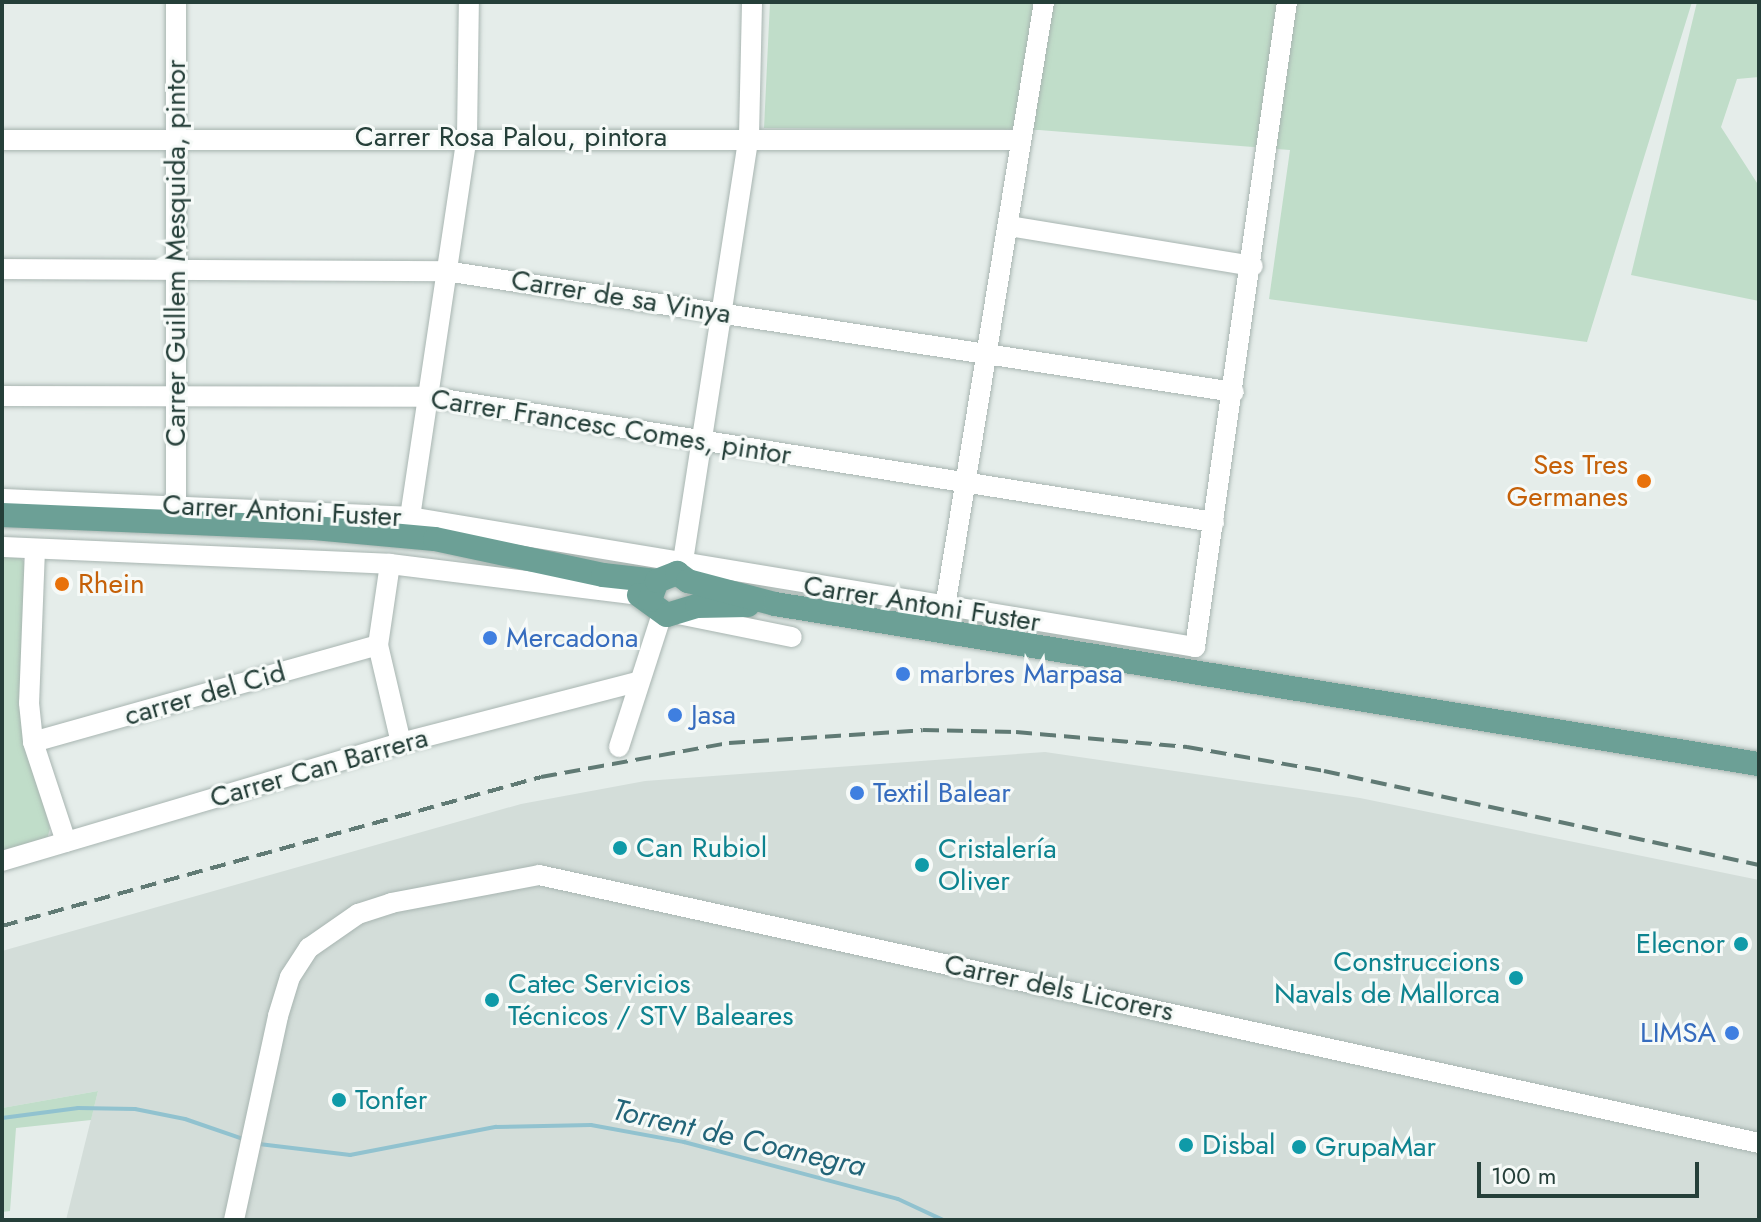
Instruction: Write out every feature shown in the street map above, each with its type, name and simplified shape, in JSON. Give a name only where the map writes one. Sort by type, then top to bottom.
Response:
[{"type":"main road","points":[[2,515],[314,528],[435,539],[546,561],[662,602],[775,604],[1759,764]]},
{"type":"main road","points":[[662,602],[677,573],[686,571],[775,604]]},
{"type":"main road","points":[[1716,757],[1759,777]]},
{"type":"street","name":"Carrer Guillem Mesquida, pintor","points":[[176,2],[176,503]]},
{"type":"street","points":[[410,517],[467,137],[469,2]]},
{"type":"street","points":[[686,571],[749,136],[752,2]]},
{"type":"street","points":[[945,607],[1044,2]]},
{"type":"street","name":"Carrer Antoni Fuster","points":[[2,499],[176,503],[410,517],[634,558],[686,571],[702,569],[1195,647],[1253,266],[1287,2]]},
{"type":"street","name":"Carrer Rosa Palou, pintora","points":[[2,140],[749,136],[1020,140]]},
{"type":"street","points":[[1009,226],[1253,266]]},
{"type":"street","name":"Carrer de sa Vinya","points":[[2,269],[445,271],[1234,392]]},
{"type":"street","name":"Carrer Francesc Comes, pintor","points":[[2,396],[430,397],[1214,522]]},
{"type":"street","points":[[2,547],[390,564],[662,602],[792,637]]},
{"type":"street","points":[[35,549],[29,703],[33,742],[66,842]]},
{"type":"street","points":[[390,564],[378,645],[401,743]]},
{"type":"street","points":[[619,747],[662,602]]},
{"type":"street","name":"carrer del Cid","points":[[33,742],[378,645]]},
{"type":"street","name":"Carrer Can Barrera","points":[[2,861],[401,743],[637,682]]},
{"type":"street","name":"Carrer dels Licorers","points":[[234,1220],[252,1128],[290,977],[309,948],[358,914],[471,885],[539,875],[1759,1143]]},
{"type":"shaded area","points":[[1045,752],[1360,798],[1759,880],[1759,1220],[66,1220],[98,1091],[2,1108],[2,951],[521,804],[645,781]]},
{"type":"green space","points":[[770,2],[1692,2],[1587,342],[1269,299],[1290,150],[1039,130],[764,128]]},
{"type":"green space","points":[[1697,2],[1759,2],[1759,77],[1737,79],[1721,127],[1759,186],[1759,301],[1631,275]]},
{"type":"green space","points":[[2,556],[21,558],[26,564],[21,724],[50,828],[45,848],[2,861]]},
{"type":"green space","points":[[98,1091],[91,1120],[16,1128],[10,1211],[2,1212],[2,1108]]},
{"type":"waterway","name":"Torrent de Coanegra","points":[[2,1118],[78,1108],[135,1109],[185,1119],[246,1140]]},
{"type":"waterway","name":"Torrent de Coanegra","points":[[259,1144],[350,1155],[496,1127],[591,1125],[684,1142],[898,1199],[943,1220]]},
{"type":"railway","points":[[2,926],[541,777],[729,743],[923,730],[1016,732],[1187,747],[1324,771],[1759,865]]},
{"type":"place","name":"Ses Tres Germanes","points":[[1644,481]]},
{"type":"place","name":"Rhein","points":[[62,584]]},
{"type":"place","name":"Mercadona","points":[[490,638]]},
{"type":"place","name":"marbres Marpasa","points":[[903,674]]},
{"type":"place","name":"Jasa","points":[[675,715]]},
{"type":"place","name":"Textil Balear","points":[[857,793]]},
{"type":"place","name":"Can Rubiol","points":[[620,848]]},
{"type":"place","name":"Cristalería Oliver","points":[[922,865]]},
{"type":"place","name":"Elecnor","points":[[1741,944]]},
{"type":"place","name":"Construccions Navals de Mallorca","points":[[1516,978]]},
{"type":"place","name":"Catec Servicios Técnicos / STV Baleares","points":[[492,1000]]},
{"type":"place","name":"LIMSA","points":[[1732,1033]]},
{"type":"place","name":"Tonfer","points":[[339,1100]]},
{"type":"place","name":"Disbal","points":[[1186,1145]]},
{"type":"place","name":"GrupaMar","points":[[1299,1147]]}]
